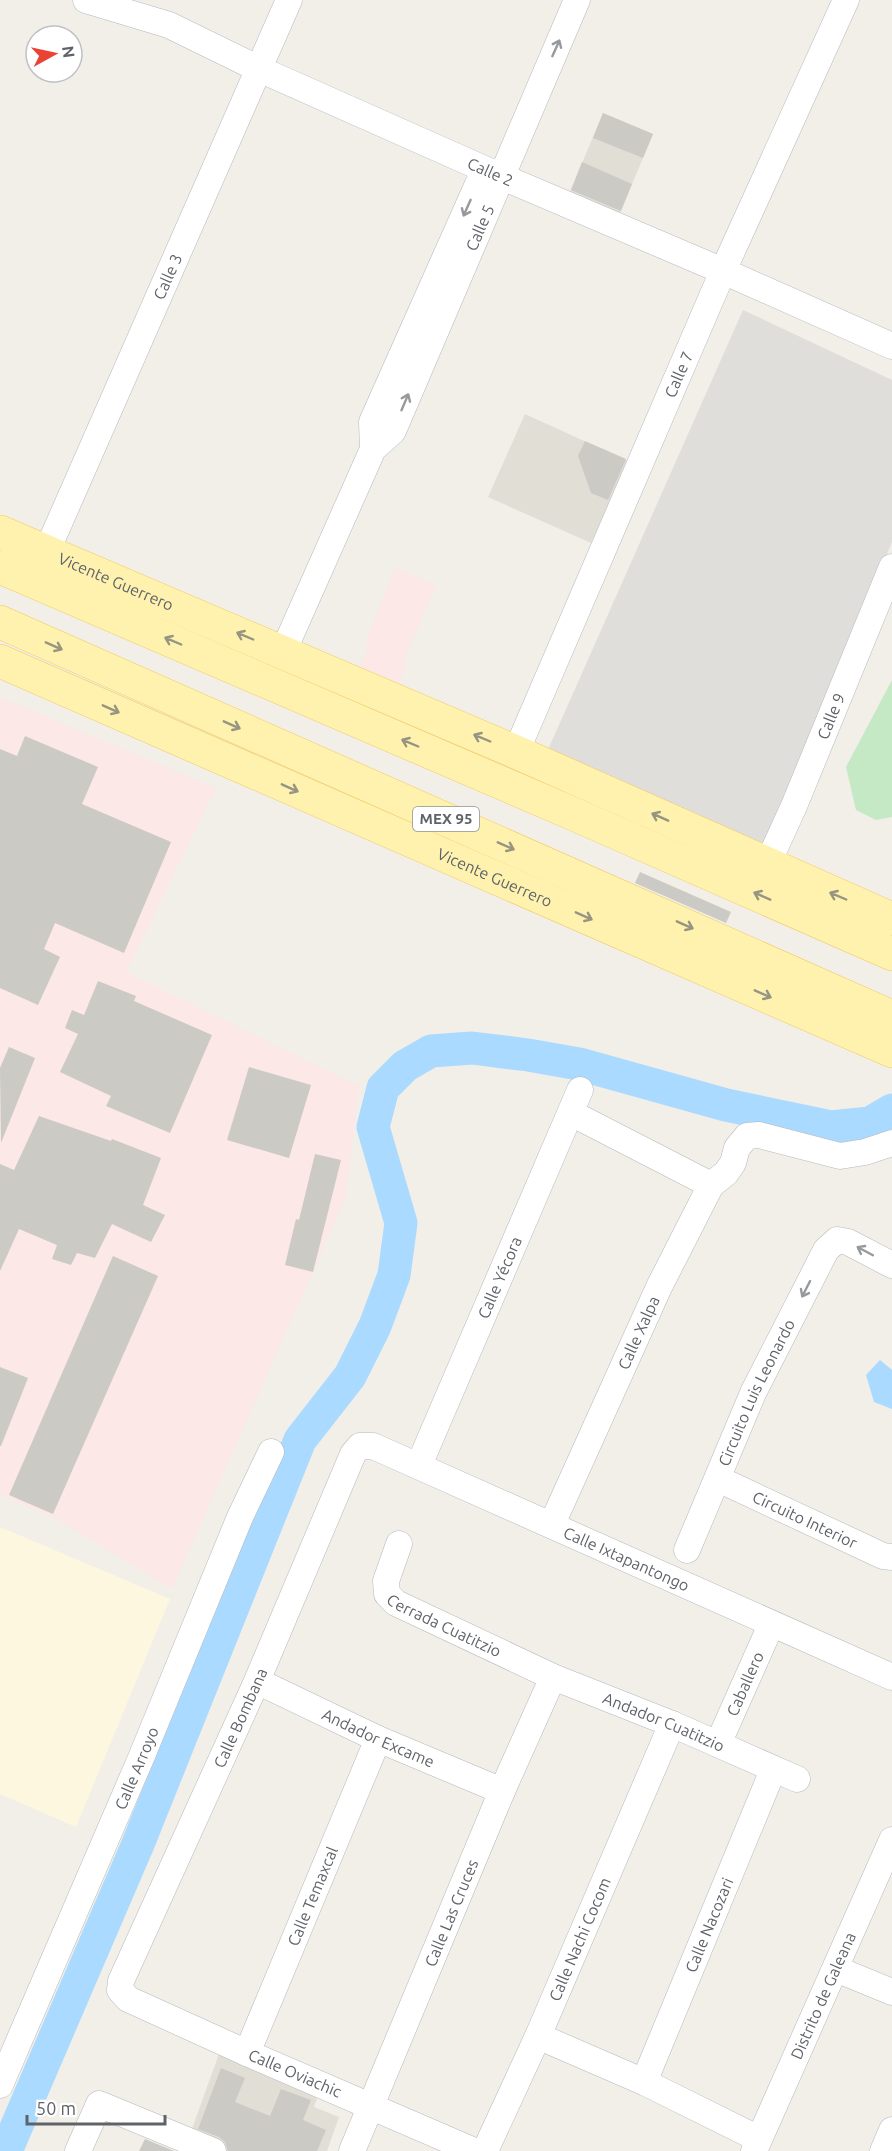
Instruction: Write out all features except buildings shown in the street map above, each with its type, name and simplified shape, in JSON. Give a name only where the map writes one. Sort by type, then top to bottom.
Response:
[{"type":"main road","name":"Vicente Guerrero","points":[[1,534],[516,752],[892,919]]},
{"type":"main road","points":[[0,567],[892,954]]},
{"type":"main road","name":"MEX 95","points":[[0,622],[892,1017]]},
{"type":"main road","name":"Vicente Guerrero","points":[[0,661],[892,1051]]},
{"type":"main road","points":[[576,815],[587,784]]},
{"type":"street","name":"Calle 2","points":[[86,0],[168,25],[259,69],[492,172],[892,345]]},
{"type":"street","name":"Calle 3","points":[[46,553],[289,0]]},
{"type":"street","name":"Calle 5","points":[[283,652],[373,449],[393,431],[558,0]]},
{"type":"street","name":"Calle 5","points":[[492,172],[577,0]]},
{"type":"street","name":"Calle 7","points":[[516,752],[723,271],[846,0]]},
{"type":"street","name":"Calle 9","points":[[767,865],[794,806],[892,567]]},
{"type":"street","name":"Calle Yécora","points":[[419,1466],[575,1101],[711,1185]]},
{"type":"street","name":"Calle Xalpa","points":[[552,1524],[658,1287],[711,1185],[726,1173],[733,1163],[737,1148],[747,1136],[759,1135],[840,1156],[865,1152],[892,1143]]},
{"type":"street","name":"Circuito Luis Leonardo","points":[[687,1550],[753,1393],[826,1250],[837,1240],[848,1242],[892,1265]]},
{"type":"street","name":"Calle Ixtapantongo","points":[[360,1446],[373,1446],[892,1677]]},
{"type":"street","name":"Calle Bombana","points":[[120,1990],[121,1981],[257,1681],[353,1454],[360,1446]]},
{"type":"street","name":"Calle Arroyo","points":[[0,2085],[132,1780],[240,1517],[271,1452]]},
{"type":"street","name":"Circuito Interior","points":[[718,1479],[884,1557],[892,1557]]},
{"type":"street","name":"Cerrada Cuatitzio","points":[[399,1544],[386,1581],[387,1594],[396,1603],[553,1677]]},
{"type":"street","name":"Caballero","points":[[718,1744],[771,1625]]},
{"type":"street","name":"Andador Cuatitzio","points":[[553,1677],[672,1724],[773,1770]]},
{"type":"street","name":"Calle Las Cruces","points":[[352,2151],[502,1791],[553,1677]]},
{"type":"street","name":"Andador Excame","points":[[257,1681],[378,1739],[502,1791]]},
{"type":"street","name":"Calle Nachi Cocom","points":[[485,2151],[538,2036],[672,1724]]},
{"type":"street","name":"Calle Temaxcal","points":[[247,2053],[378,1739]]},
{"type":"street","points":[[773,1770],[797,1779]]},
{"type":"street","name":"Calle Nacozari","points":[[644,2082],[773,1770]]},
{"type":"street","name":"Distrito de Galeana","points":[[756,2145],[836,1969],[887,1870],[892,1840]]},
{"type":"street","points":[[836,1969],[892,1992]]},
{"type":"street","name":"Calle Oviachic","points":[[120,1990],[128,1999],[474,2151]]},
{"type":"street","points":[[538,2036],[644,2082],[756,2145]]},
{"type":"street","points":[[78,2151],[99,2104],[213,2151]]},
{"type":"street","points":[[883,2151],[892,2130]]},
{"type":"shaded area","points":[[603,113],[653,134],[617,220],[567,199]]},
{"type":"shaded area","points":[[743,310],[892,380],[892,542],[759,859],[543,761]]},
{"type":"shaded area","points":[[525,414],[628,461],[591,543],[488,497]]},
{"type":"shaded area","points":[[396,568],[436,585],[404,660],[407,663],[394,694],[355,677],[368,647],[366,638]]},
{"type":"shaded area","points":[[0,697],[216,788],[126,972],[359,1086],[346,1197],[172,1589],[56,1519],[0,1494]]},
{"type":"shaded area","points":[[0,1527],[170,1599],[76,1827],[0,1794]]},
{"type":"shaded area","points":[[219,2054],[319,2093],[314,2107],[339,2117],[327,2151],[222,2151],[189,2137]]},
{"type":"green space","points":[[892,680],[892,817],[876,820],[856,810],[846,767]]},
{"type":"water","points":[[880,1360],[892,1370],[892,1409],[874,1402],[866,1375]]},
{"type":"waterway","points":[[6,2151],[138,1844],[300,1440],[350,1376],[375,1326],[394,1275],[401,1223],[373,1127],[383,1088],[405,1066],[431,1051],[472,1048],[579,1064],[726,1105],[831,1127],[870,1123],[892,1110]]}]
